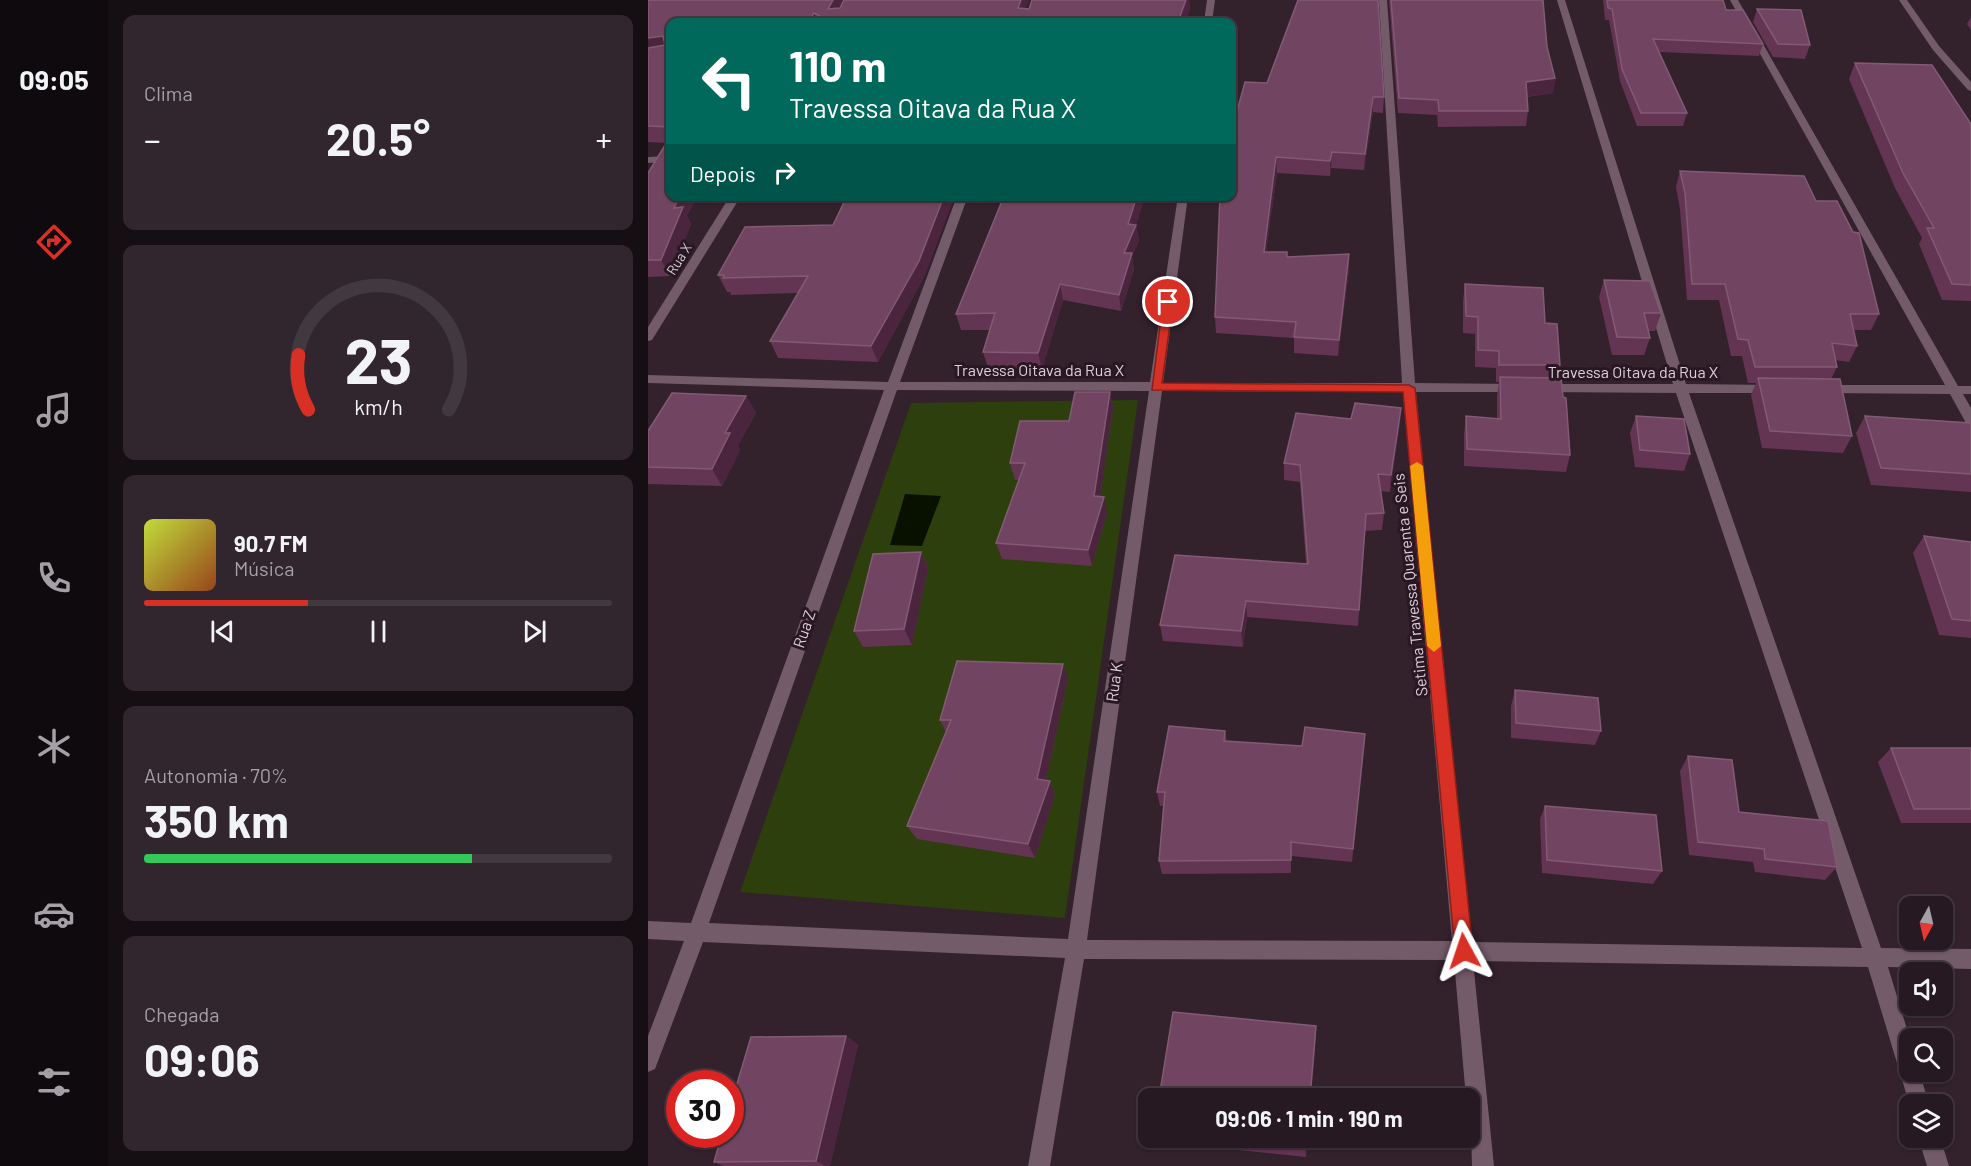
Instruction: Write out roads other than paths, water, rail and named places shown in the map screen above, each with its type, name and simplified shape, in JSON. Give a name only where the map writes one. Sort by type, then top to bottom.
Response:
[{"type":"street","points":[[1209,18],[1211,0]]},
{"type":"street","name":"Setima Travessa Quarenta e Seis","points":[[1383,0],[1409,388],[1483,1166]]},
{"type":"street","points":[[1561,0],[1681,388],[1875,957],[1916,1094]]},
{"type":"street","points":[[1734,0],[1971,420]]},
{"type":"street","points":[[1903,0],[1936,48],[1971,88]]},
{"type":"street","points":[[648,160],[666,159]]},
{"type":"street","name":"Rua X","points":[[648,337],[733,201]]},
{"type":"street","name":"Rua Z","points":[[648,1062],[698,932],[890,386],[961,201]]},
{"type":"street","name":"Rua K","points":[[1039,1166],[1076,949],[1182,201]]},
{"type":"street","name":"Travessa Oitava da Rua X","points":[[648,379],[890,386],[1788,389]]},
{"type":"street","points":[[1812,389],[1971,390]]},
{"type":"street","points":[[648,930],[1076,949],[1464,951],[1971,959]]},
{"type":"street","points":[[1932,1148],[1938,1166]]}]
